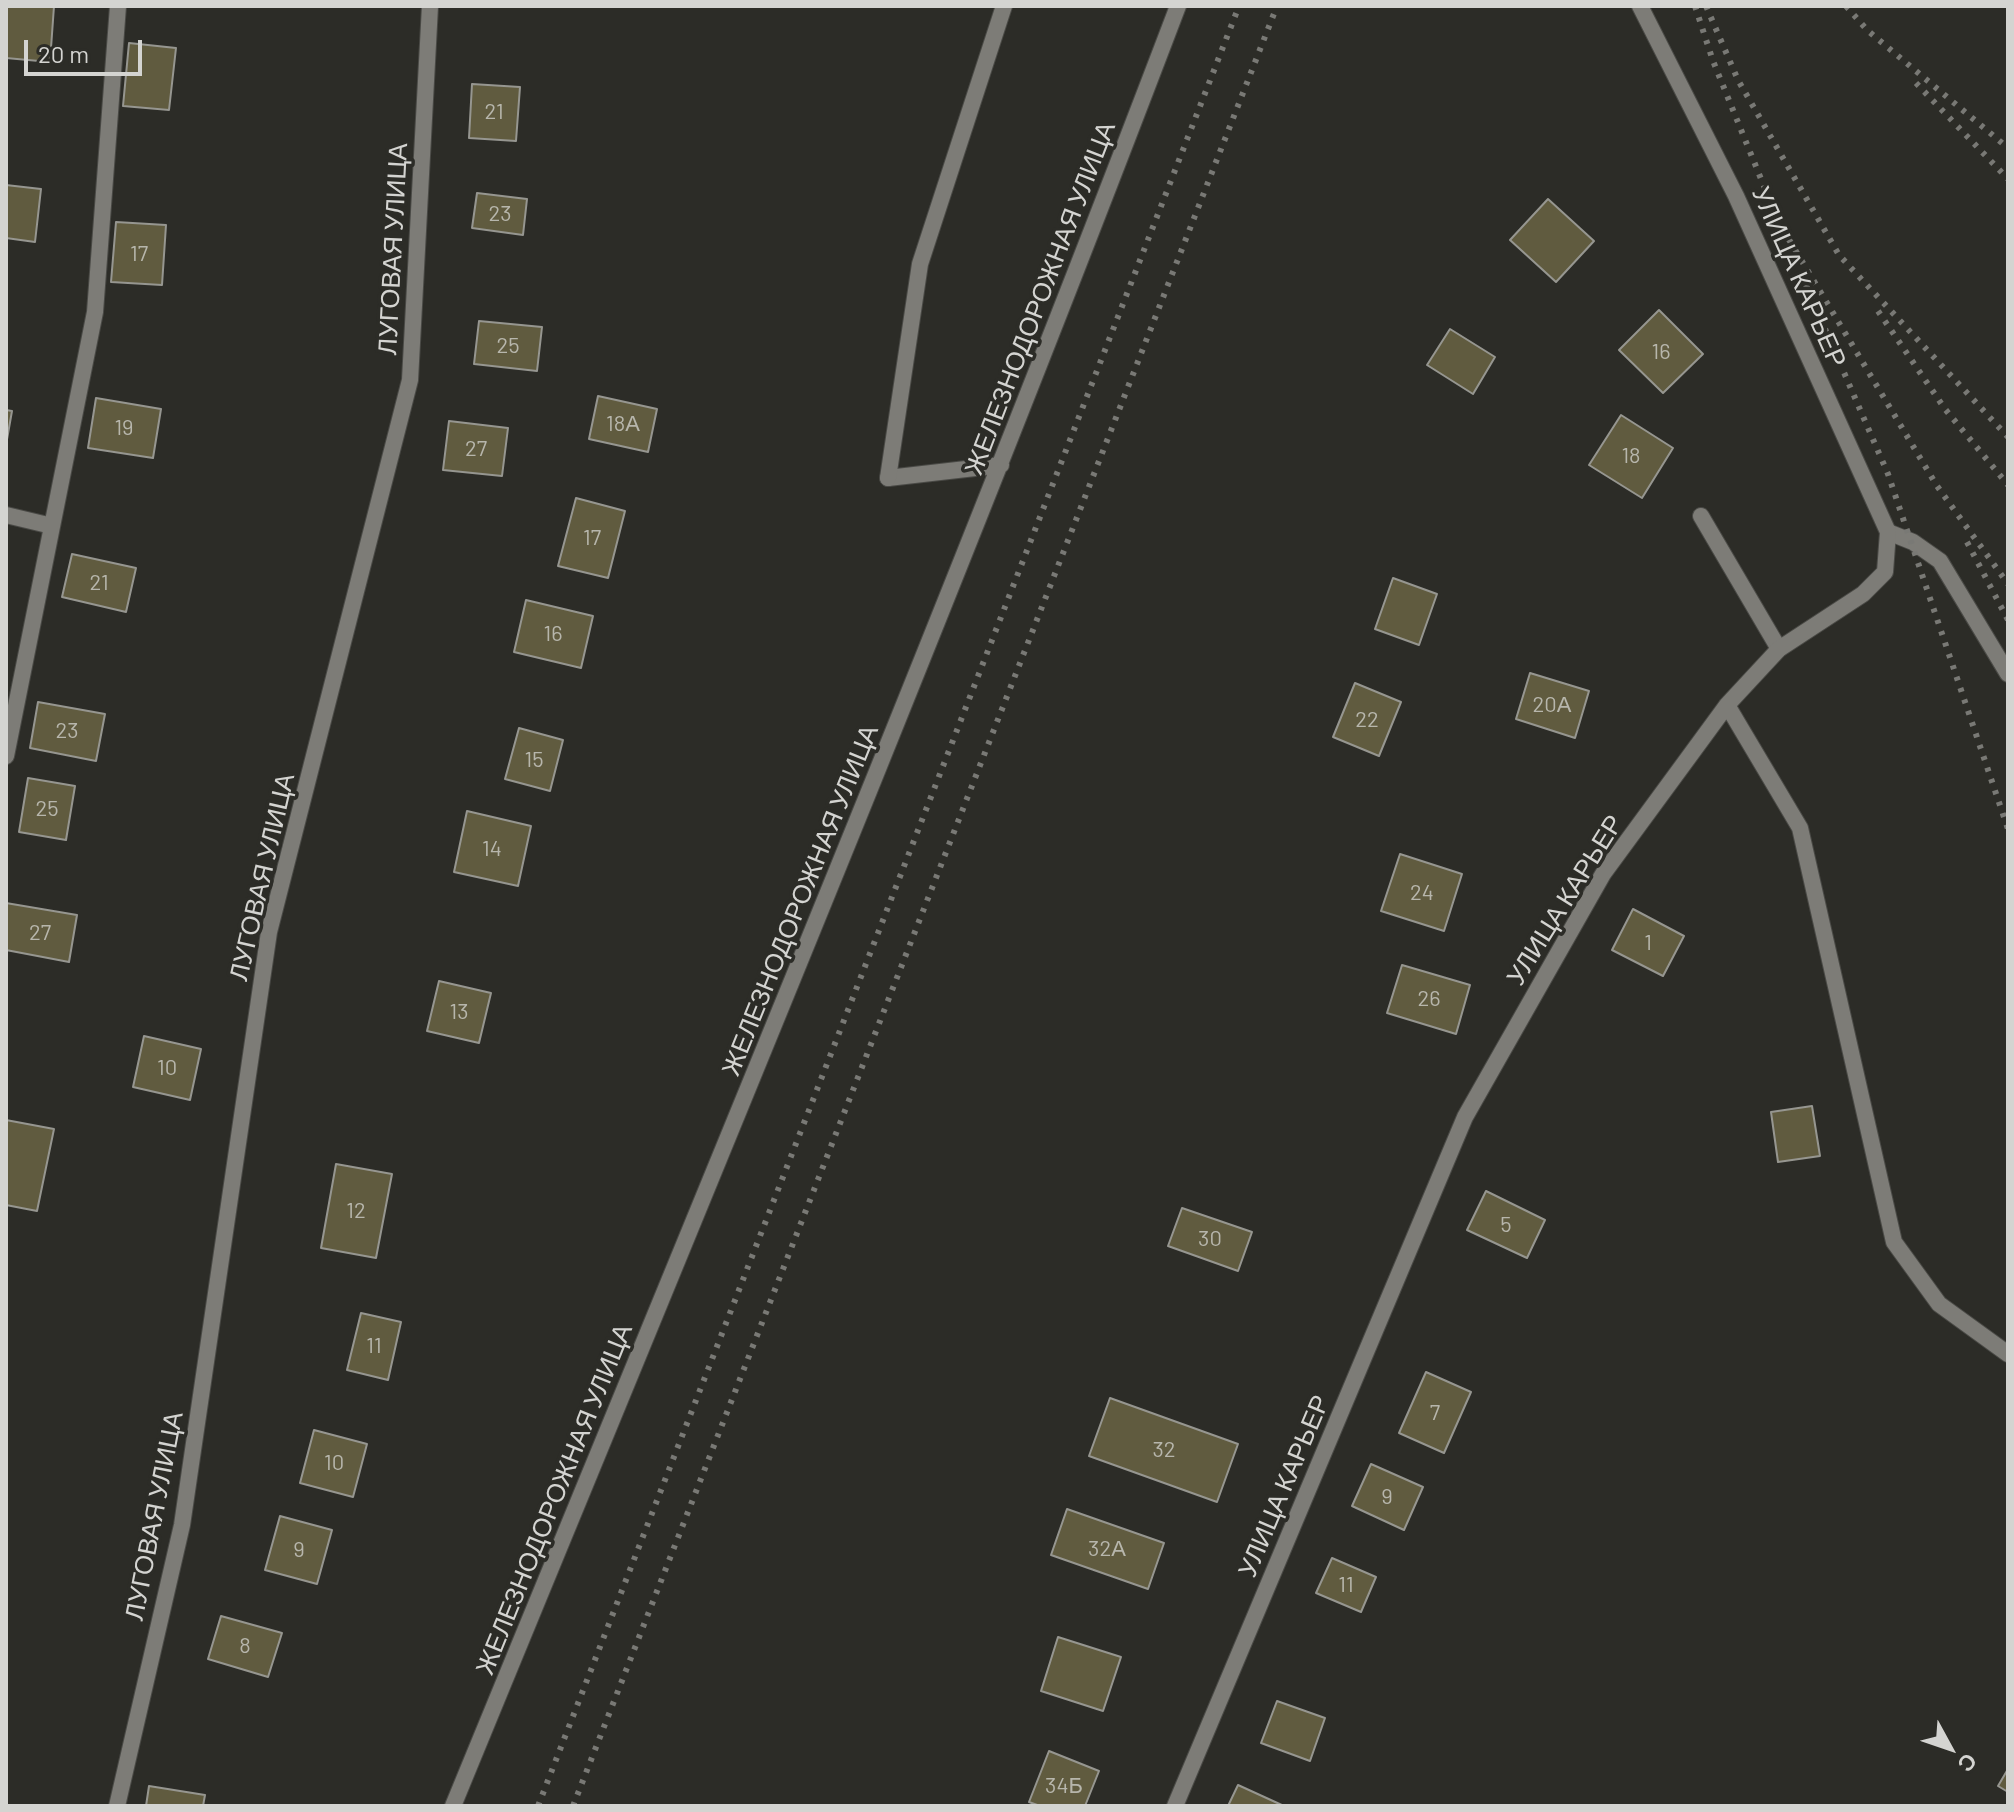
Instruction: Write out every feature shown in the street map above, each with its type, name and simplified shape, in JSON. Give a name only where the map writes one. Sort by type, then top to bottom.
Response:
[{"type":"street","points":[[6,756],[95,312],[118,6]]},
{"type":"street","name":"ЛУГОВАЯ УЛИЦА","points":[[117,1806],[182,1525],[269,932],[410,380],[430,6]]},
{"type":"street","points":[[1001,465],[888,478],[920,264],[1004,6]]},
{"type":"street","name":"ЖЕЛЕЗНОДОРОЖНАЯ УЛИЦА","points":[[453,1806],[834,885],[1001,465],[1178,6]]},
{"type":"street","name":"УЛИЦА КАРЬЕР","points":[[1175,1806],[1465,1117],[1603,874],[1727,705],[1779,649],[1863,594],[1885,572],[1888,532],[1736,196],[1640,6]]},
{"type":"street","points":[[6,515],[52,526]]},
{"type":"street","points":[[1701,516],[1779,649]]},
{"type":"street","points":[[1888,532],[1913,542],[1940,561],[2008,674]]},
{"type":"street","points":[[1727,705],[1800,828],[1894,1242],[1939,1304],[2008,1354]]},
{"type":"building","points":[[6,6],[54,6],[50,62],[6,58]]},
{"type":"building","points":[[129,43],[176,48],[169,110],[123,106]]},
{"type":"building","points":[[472,84],[520,87],[516,141],[469,138]]},
{"type":"building","points":[[6,185],[41,189],[35,242],[6,238]]},
{"type":"building","points":[[477,193],[527,199],[523,235],[472,228]]},
{"type":"building","points":[[1548,199],[1594,241],[1556,282],[1510,240]]},
{"type":"building","points":[[116,222],[166,225],[162,285],[111,282]]},
{"type":"building","points":[[1659,310],[1703,354],[1663,393],[1619,350]]},
{"type":"building","points":[[479,321],[542,327],[537,371],[474,364]]},
{"type":"building","points":[[1450,329],[1495,357],[1473,394],[1427,365]]},
{"type":"building","points":[[598,396],[657,409],[648,452],[589,439]]},
{"type":"building","points":[[96,398],[161,409],[153,458],[88,448]]},
{"type":"building","points":[[6,410],[12,411],[6,445]]},
{"type":"building","points":[[1621,415],[1673,448],[1642,498],[1589,465]]},
{"type":"building","points":[[449,421],[508,428],[502,476],[443,470]]},
{"type":"building","points":[[576,498],[625,511],[608,578],[558,566]]},
{"type":"building","points":[[72,554],[136,568],[126,612],[62,597]]},
{"type":"building","points":[[1393,578],[1437,594],[1419,645],[1375,629]]},
{"type":"building","points":[[526,600],[593,616],[581,668],[514,652]]},
{"type":"building","points":[[1530,673],[1589,691],[1575,738],[1516,719]]},
{"type":"building","points":[[1355,683],[1401,702],[1379,756],[1333,737]]},
{"type":"building","points":[[38,702],[105,714],[96,761],[30,748]]},
{"type":"building","points":[[519,728],[563,740],[550,791],[505,779]]},
{"type":"building","points":[[28,778],[75,786],[66,840],[19,832]]},
{"type":"building","points":[[467,811],[531,826],[518,886],[454,872]]},
{"type":"building","points":[[1400,854],[1462,874],[1444,931],[1381,911]]},
{"type":"building","points":[[6,903],[77,915],[69,962],[6,950]]},
{"type":"building","points":[[1633,909],[1684,936],[1663,976],[1612,950]]},
{"type":"building","points":[[1402,965],[1470,985],[1456,1034],[1387,1013]]},
{"type":"building","points":[[439,981],[491,993],[479,1043],[427,1031]]},
{"type":"building","points":[[144,1036],[201,1049],[190,1100],[133,1087]]},
{"type":"building","points":[[1812,1106],[1820,1156],[1778,1162],[1771,1112]]},
{"type":"building","points":[[6,1120],[54,1129],[37,1211],[6,1205]]},
{"type":"building","points":[[336,1164],[392,1174],[376,1258],[321,1248]]},
{"type":"building","points":[[1486,1191],[1545,1220],[1527,1258],[1467,1230]]},
{"type":"building","points":[[1182,1208],[1252,1232],[1238,1271],[1168,1246]]},
{"type":"building","points":[[361,1313],[401,1322],[388,1380],[347,1370]]},
{"type":"building","points":[[1426,1372],[1471,1392],[1444,1453],[1399,1433]]},
{"type":"building","points":[[1110,1398],[1238,1444],[1217,1502],[1089,1456]]},
{"type":"building","points":[[314,1430],[367,1444],[353,1497],[300,1483]]},
{"type":"building","points":[[1371,1464],[1423,1487],[1404,1530],[1352,1506]]},
{"type":"building","points":[[1067,1509],[1164,1543],[1148,1589],[1051,1555]]},
{"type":"building","points":[[280,1516],[332,1530],[317,1584],[265,1570]]},
{"type":"building","points":[[1332,1558],[1376,1577],[1361,1612],[1316,1593]]},
{"type":"building","points":[[221,1616],[282,1633],[268,1677],[208,1659]]},
{"type":"building","points":[[1058,1637],[1121,1657],[1103,1711],[1041,1691]]},
{"type":"building","points":[[1277,1701],[1325,1718],[1310,1761],[1261,1743]]},
{"type":"building","points":[[1049,1751],[1099,1771],[1085,1806],[1040,1806],[1029,1802]]},
{"type":"building","points":[[2008,1769],[2008,1792],[1998,1786]]},
{"type":"building","points":[[1238,1785],[1284,1806],[1228,1806]]},
{"type":"building","points":[[149,1786],[205,1795],[203,1806],[146,1806]]},
{"type":"railway","points":[[538,1806],[1239,6]]},
{"type":"railway","points":[[573,1806],[1277,6]]},
{"type":"railway","points":[[1695,6],[1713,61],[1779,223],[1937,486],[2008,584]]},
{"type":"railway","points":[[1706,6],[1738,80],[1839,255],[2008,437]]},
{"type":"railway","points":[[1846,6],[1867,30],[2008,148]]},
{"type":"railway","points":[[1916,83],[2008,179]]},
{"type":"railway","points":[[1806,285],[1888,474],[2008,829]]},
{"type":"railway","points":[[1878,311],[1945,409],[2008,485]]},
{"type":"railway","points":[[1967,542],[2008,620]]}]
